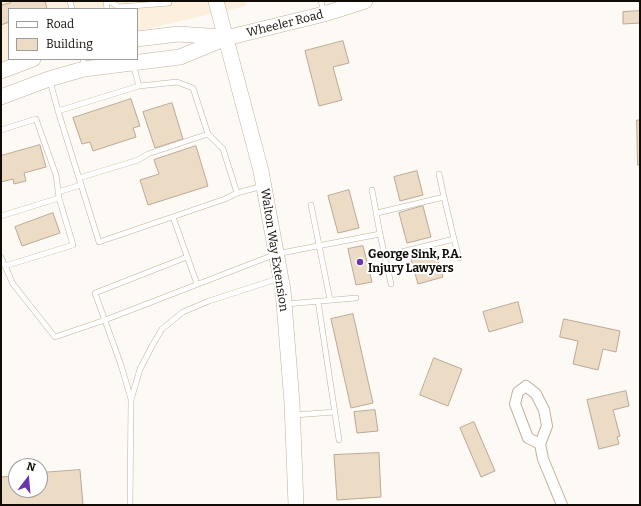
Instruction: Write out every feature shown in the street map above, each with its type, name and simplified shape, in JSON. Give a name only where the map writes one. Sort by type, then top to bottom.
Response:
[{"type":"main road","name":"Walton Way Extension","points":[[216,1],[264,185],[281,277],[285,304],[293,416],[296,505]]},
{"type":"main road","name":"Wheeler Road","points":[[1,97],[84,64],[133,63],[180,57],[226,38],[322,8],[365,1]]},
{"type":"main road","name":"Wheeler Road","points":[[138,38],[178,34],[226,38]]},
{"type":"main road","points":[[2,68],[30,60]]},
{"type":"street","points":[[540,444],[528,438],[515,404],[518,392],[526,386],[536,394],[544,410],[547,426],[540,444],[543,459],[562,505]]},
{"type":"lane","points":[[107,1],[119,7],[169,3],[169,1]]},
{"type":"lane","points":[[133,63],[139,86]]},
{"type":"lane","points":[[49,79],[100,242],[225,199],[237,193],[264,185]]},
{"type":"lane","points":[[58,111],[139,86],[177,82],[193,88],[208,134],[223,149],[237,193]]},
{"type":"lane","points":[[1,130],[36,119],[56,175],[58,195],[74,245],[5,266]]},
{"type":"lane","points":[[79,178],[138,160],[148,154],[208,134]]},
{"type":"lane","points":[[438,174],[459,258]]},
{"type":"lane","points":[[1,216],[81,185]]},
{"type":"lane","points":[[372,190],[391,284]]},
{"type":"lane","points":[[377,213],[444,197]]},
{"type":"lane","points":[[311,205],[330,300]]},
{"type":"lane","points":[[173,217],[197,284]]},
{"type":"lane","points":[[1,257],[13,284],[55,338],[276,254],[380,234]]},
{"type":"lane","points":[[385,256],[454,240]]},
{"type":"lane","points":[[131,400],[121,365],[95,293],[187,257]]},
{"type":"lane","points":[[130,505],[131,400],[140,369],[162,329],[183,312],[209,301],[281,277]]},
{"type":"lane","points":[[285,304],[356,298]]},
{"type":"lane","points":[[318,301],[339,440]]},
{"type":"lane","points":[[293,416],[335,412]]},
{"type":"shaded area","points":[[1,1],[245,1],[246,6],[138,31],[138,8],[8,8],[8,60],[23,60],[1,67]]},
{"type":"building","points":[[10,1],[45,1],[47,8],[8,8],[8,22],[1,25],[1,5],[10,3]]},
{"type":"building","points":[[640,11],[640,23],[623,24],[623,12]]},
{"type":"building","points":[[343,41],[349,63],[333,67],[342,100],[319,106],[305,51]]},
{"type":"building","points":[[131,99],[140,126],[133,128],[136,137],[93,151],[90,142],[82,144],[73,118]]},
{"type":"building","points":[[172,103],[183,139],[155,148],[143,112]]},
{"type":"building","points":[[637,120],[640,120],[640,165],[638,165]]},
{"type":"building","points":[[40,145],[46,167],[24,173],[26,181],[14,184],[13,179],[1,182],[1,156]]},
{"type":"building","points":[[196,146],[208,186],[148,205],[140,180],[159,174],[154,160]]},
{"type":"building","points":[[417,171],[423,195],[400,201],[394,177]]},
{"type":"building","points":[[349,190],[359,228],[338,233],[328,196]]},
{"type":"building","points":[[423,206],[431,237],[407,243],[399,213]]},
{"type":"building","points":[[53,213],[60,233],[22,246],[15,227]]},
{"type":"building","points":[[363,246],[372,282],[356,285],[348,249]]},
{"type":"building","points":[[434,249],[443,277],[418,284],[410,256]]},
{"type":"building","points":[[518,302],[523,322],[489,332],[483,312]]},
{"type":"building","points":[[353,314],[373,403],[351,408],[331,319]]},
{"type":"building","points":[[564,319],[620,331],[616,352],[603,349],[598,370],[573,364],[578,341],[560,337]]},
{"type":"building","points":[[434,358],[462,369],[448,406],[420,395]]},
{"type":"building","points":[[626,391],[629,406],[613,410],[620,436],[617,437],[619,444],[599,449],[587,400]]},
{"type":"building","points":[[375,410],[378,431],[357,433],[354,412]]},
{"type":"building","points":[[474,422],[495,471],[481,477],[460,428]]},
{"type":"building","points":[[379,453],[381,497],[337,500],[334,455]]},
{"type":"building","points":[[80,470],[83,505],[1,505],[1,477],[8,477],[8,498],[48,498],[48,472]]},
{"type":"place","name":"George Sink, P.A. Injury Lawyers","points":[[360,262]]}]
